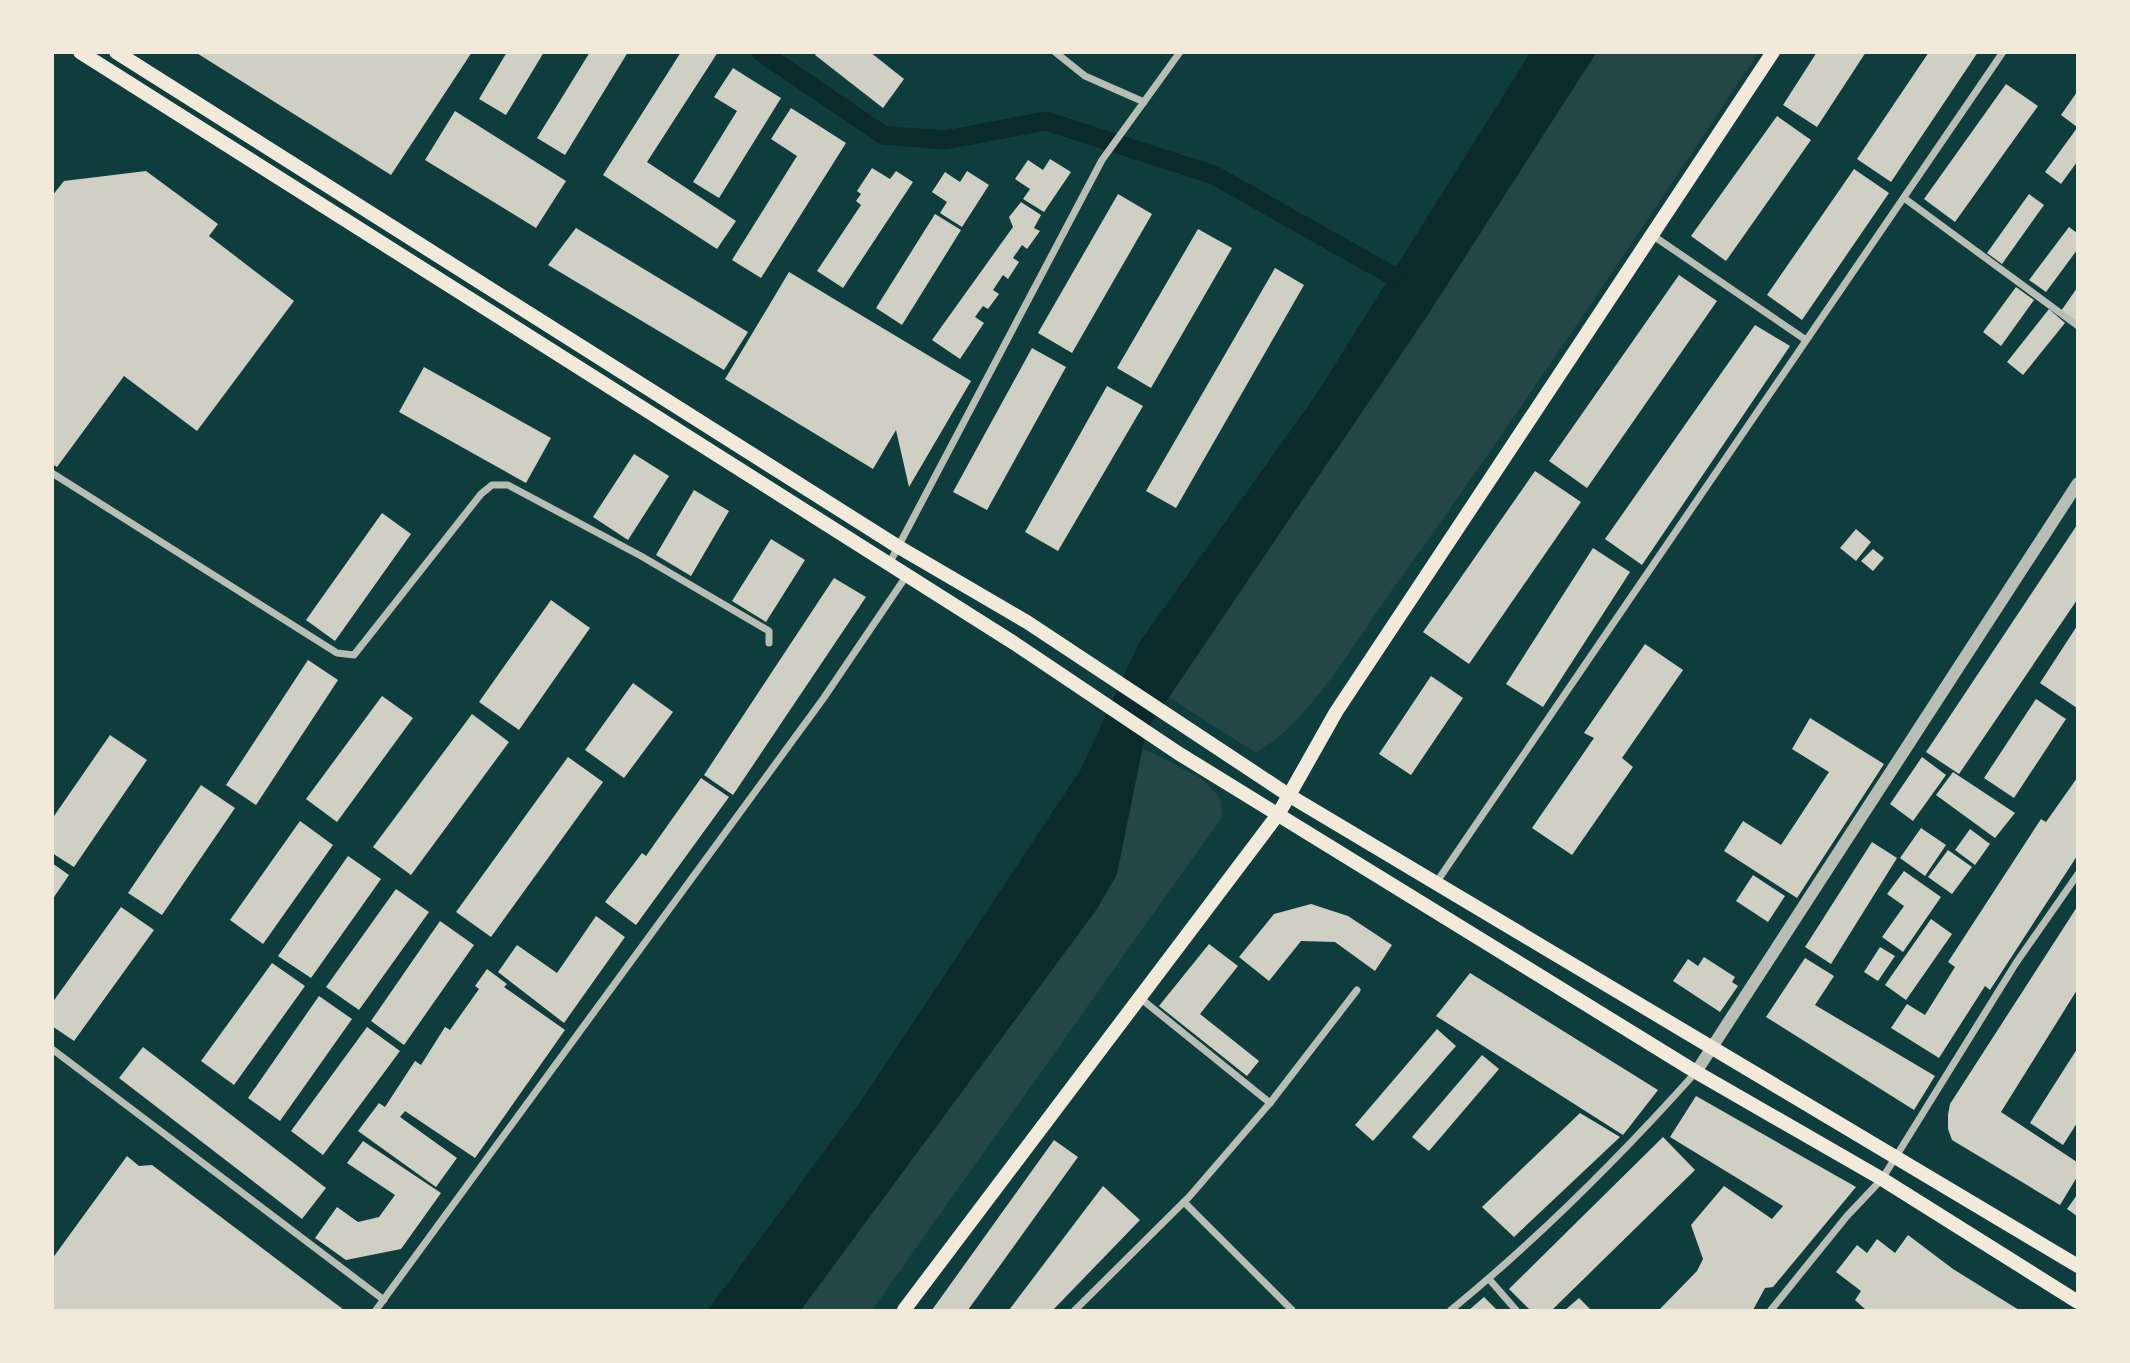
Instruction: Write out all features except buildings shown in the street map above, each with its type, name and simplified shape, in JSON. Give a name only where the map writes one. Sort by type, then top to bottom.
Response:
[{"type":"main road","points":[[80,52],[907,575],[1178,753],[1696,1073],[1882,1179],[2077,1302]]},
{"type":"main road","points":[[116,52],[897,546],[1027,622],[1290,796],[2077,1266]]},
{"type":"main road","points":[[904,1311],[1279,813],[1336,712],[1773,52]]},
{"type":"street","points":[[1055,52],[1085,76],[1144,102]]},
{"type":"street","points":[[888,564],[1102,160],[1180,52]]},
{"type":"street","points":[[1436,883],[2003,52]]},
{"type":"street","points":[[1904,198],[2077,326]]},
{"type":"street","points":[[1652,235],[1806,340]]},
{"type":"street","points":[[52,473],[337,653],[354,655],[481,494],[492,485],[508,485],[641,556],[769,631],[769,643]]},
{"type":"street","points":[[1451,1311],[1489,1279],[1633,1143],[1696,1073],[2077,483]]},
{"type":"street","points":[[376,1311],[807,721],[907,575]]},
{"type":"street","points":[[1771,1311],[1847,1216],[1882,1179],[2017,963],[2077,874]]},
{"type":"street","points":[[1075,1311],[1184,1202],[1270,1103],[1357,990]]},
{"type":"street","points":[[1140,998],[1270,1103]]},
{"type":"street","points":[[52,1049],[384,1300]]},
{"type":"street","points":[[1184,1202],[1292,1311]]},
{"type":"street","points":[[1489,1279],[1516,1311]]},
{"type":"shaded area","points":[[1530,53],[1596,53],[1427,316],[1146,731],[1117,874],[1097,909],[801,1310],[708,1310],[863,1098],[1081,769],[1139,643],[1314,398]]},
{"type":"shaded area","points":[[1596,53],[1758,53],[1533,389],[1332,678],[1296,721],[1256,753],[1167,696],[1427,316]]},
{"type":"shaded area","points":[[1138,746],[1201,778],[1221,799],[1222,817],[872,1310],[791,1310]]},
{"type":"waterway","points":[[761,52],[883,135],[945,140],[1046,121],[1214,175],[1391,275]]}]
